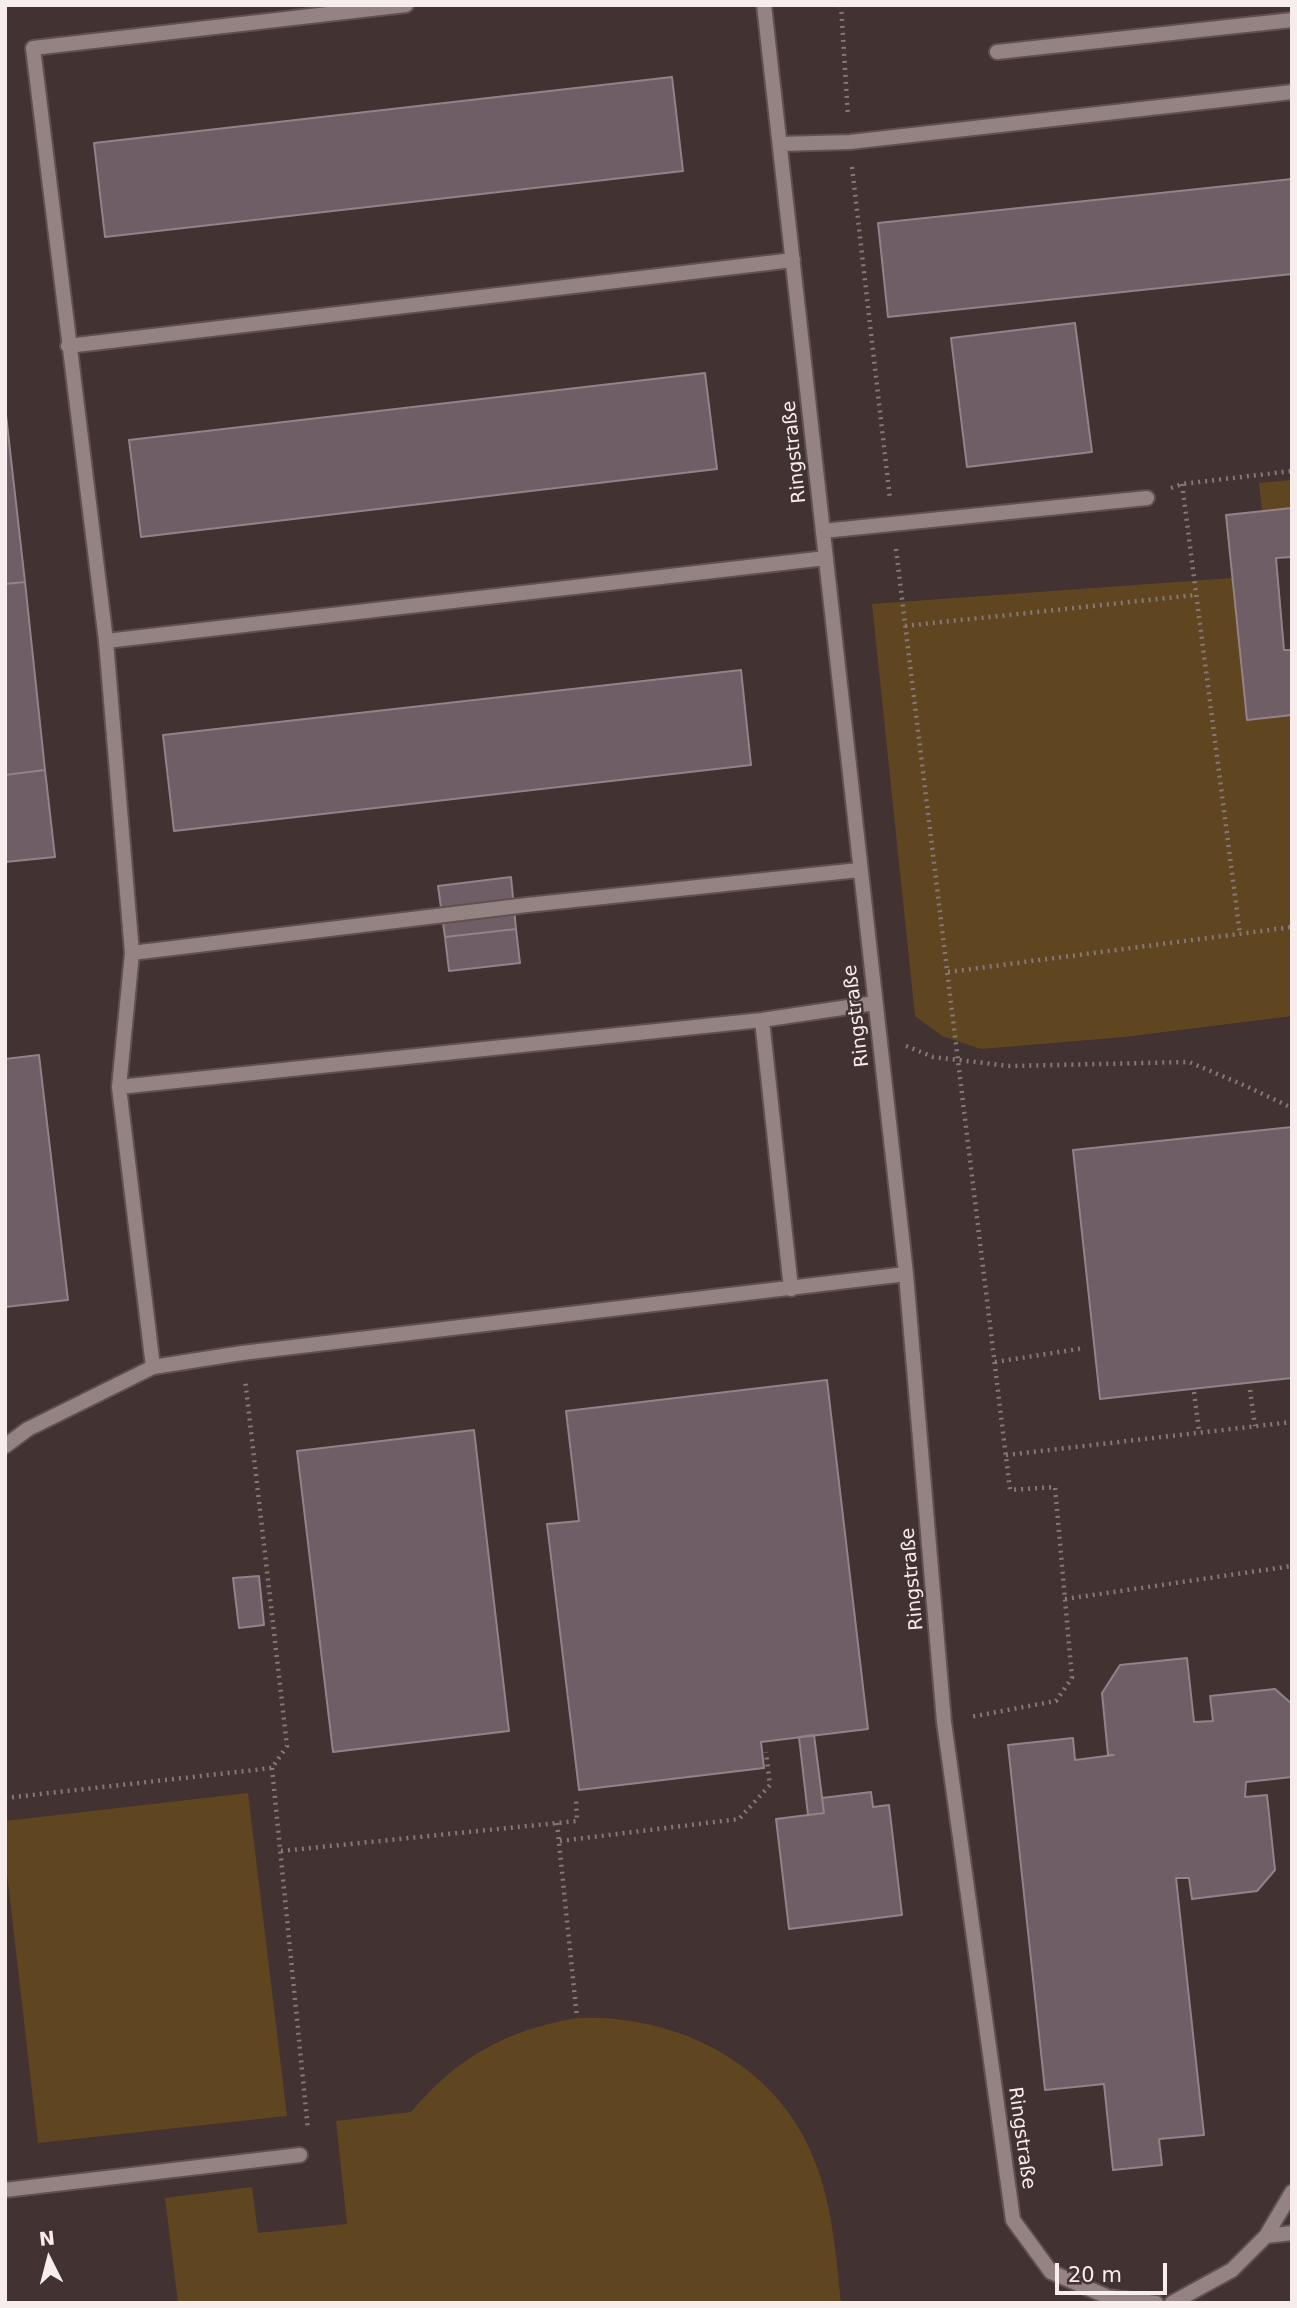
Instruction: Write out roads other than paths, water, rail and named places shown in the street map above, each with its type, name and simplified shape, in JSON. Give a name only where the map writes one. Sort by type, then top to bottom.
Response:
[{"type":"lane","points":[[153,1367],[119,1087],[132,953],[106,642],[33,48],[406,5]]},
{"type":"lane","name":"Ringstraße","points":[[764,5],[906,1274],[944,1722],[1013,2220],[1051,2272],[1108,2297],[1156,2303]]},
{"type":"lane","points":[[998,52],[1292,20]]},
{"type":"lane","points":[[780,144],[849,142],[1292,92]]},
{"type":"lane","points":[[68,345],[793,260]]},
{"type":"lane","points":[[823,531],[1147,498]]},
{"type":"lane","points":[[106,642],[826,558]]},
{"type":"lane","points":[[132,953],[527,905],[859,870]]},
{"type":"lane","points":[[119,1087],[762,1020],[875,1003]]},
{"type":"lane","points":[[762,1020],[791,1289]]},
{"type":"lane","points":[[5,1446],[28,1429],[153,1367],[243,1353],[906,1274]]},
{"type":"lane","points":[[5,2190],[300,2155]]},
{"type":"lane","points":[[1172,2303],[1232,2270],[1266,2236],[1292,2192]]},
{"type":"lane","points":[[1266,2236],[1292,2233]]}]
